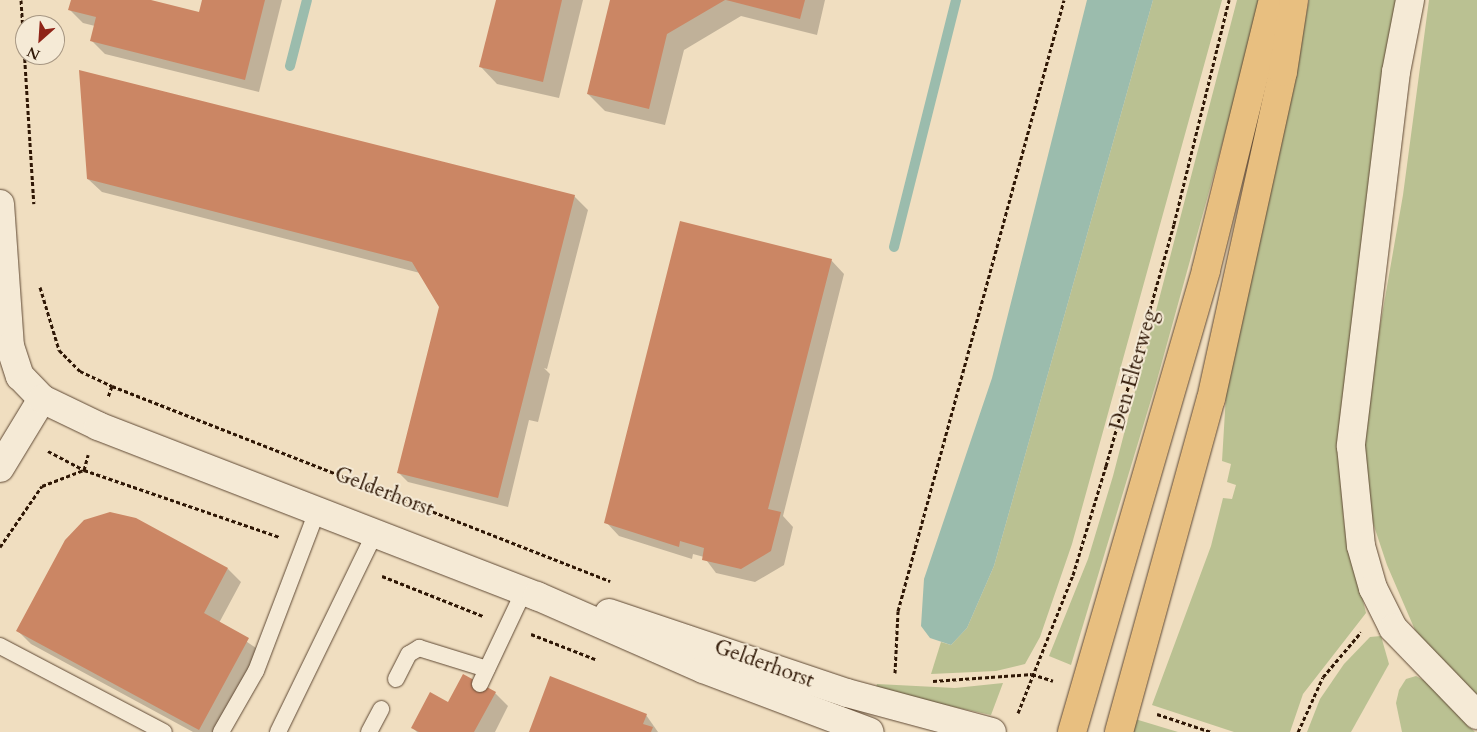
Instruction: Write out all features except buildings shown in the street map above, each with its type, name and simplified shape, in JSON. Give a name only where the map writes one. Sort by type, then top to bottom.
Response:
[{"type":"main road","name":"Den Elterweg","points":[[1072,732],[1206,270],[1273,0]]},
{"type":"main road","points":[[1119,732],[1211,399],[1294,0]]},
{"type":"street","points":[[1410,0],[1396,72],[1351,446],[1361,546],[1384,612],[1413,651],[1477,715]]},
{"type":"street","points":[[0,204],[10,346],[20,376],[42,399],[0,468]]},
{"type":"street","name":"Gelderhorst","points":[[42,399],[98,426],[530,593],[703,670],[870,732]]},
{"type":"street","name":"Gelderhorst","points":[[530,593],[642,622],[828,687],[992,732]]},
{"type":"lane","points":[[222,732],[256,671],[318,511]]},
{"type":"lane","points":[[278,732],[375,533]]},
{"type":"lane","points":[[396,680],[409,654],[419,648],[436,649],[484,676],[530,593]]},
{"type":"lane","points":[[0,646],[164,732]]},
{"type":"lane","points":[[369,732],[381,709]]},
{"type":"path","points":[[22,0],[34,207]]},
{"type":"path","points":[[903,680],[894,679],[898,611],[1064,0]]},
{"type":"path","name":"Den Elterweg","points":[[1017,716],[1032,674],[1073,575],[1145,332],[1229,0]]},
{"type":"path","name":"Gelderhorst","points":[[39,276],[59,350],[80,371],[112,386],[618,584]]},
{"type":"path","points":[[0,547],[42,486],[84,470],[112,386]]},
{"type":"path","points":[[1298,732],[1323,677],[1384,612]]},
{"type":"path","points":[[922,681],[1032,674]]},
{"type":"path","points":[[1127,705],[1210,732]]},
{"type":"green space","points":[[1153,0],[1222,0],[1072,544],[1040,637],[1025,664],[996,671],[931,674],[941,642],[951,645],[967,628],[994,566]]},
{"type":"green space","points":[[1237,0],[1262,0],[1157,380],[1071,665],[1049,656],[1088,559],[1113,476]]},
{"type":"green space","points":[[1309,0],[1397,0],[1340,458],[1344,523],[1366,613],[1303,694],[1290,732],[1234,732],[1152,705],[1211,546],[1223,498],[1232,499],[1236,485],[1227,482],[1231,464],[1222,461],[1227,378],[1286,121]]},
{"type":"green space","points":[[1429,0],[1477,0],[1477,704],[1415,630],[1387,565],[1362,490],[1368,395],[1403,195]]},
{"type":"green space","points":[[1381,636],[1389,664],[1351,732],[1307,732],[1320,699],[1344,664],[1370,637]]},
{"type":"green space","points":[[1416,676],[1425,681],[1475,732],[1402,732],[1396,703],[1399,690],[1406,679]]},
{"type":"green space","points":[[1003,683],[991,715],[875,690],[877,684],[955,688]]},
{"type":"green space","points":[[1135,719],[1178,732],[1131,732]]},
{"type":"shaded area","points":[[1087,0],[1153,0],[994,566],[967,628],[951,645],[930,638],[921,626],[924,579],[992,378]]},
{"type":"waterway","points":[[290,66],[307,0]]},
{"type":"waterway","points":[[894,247],[956,0]]}]
